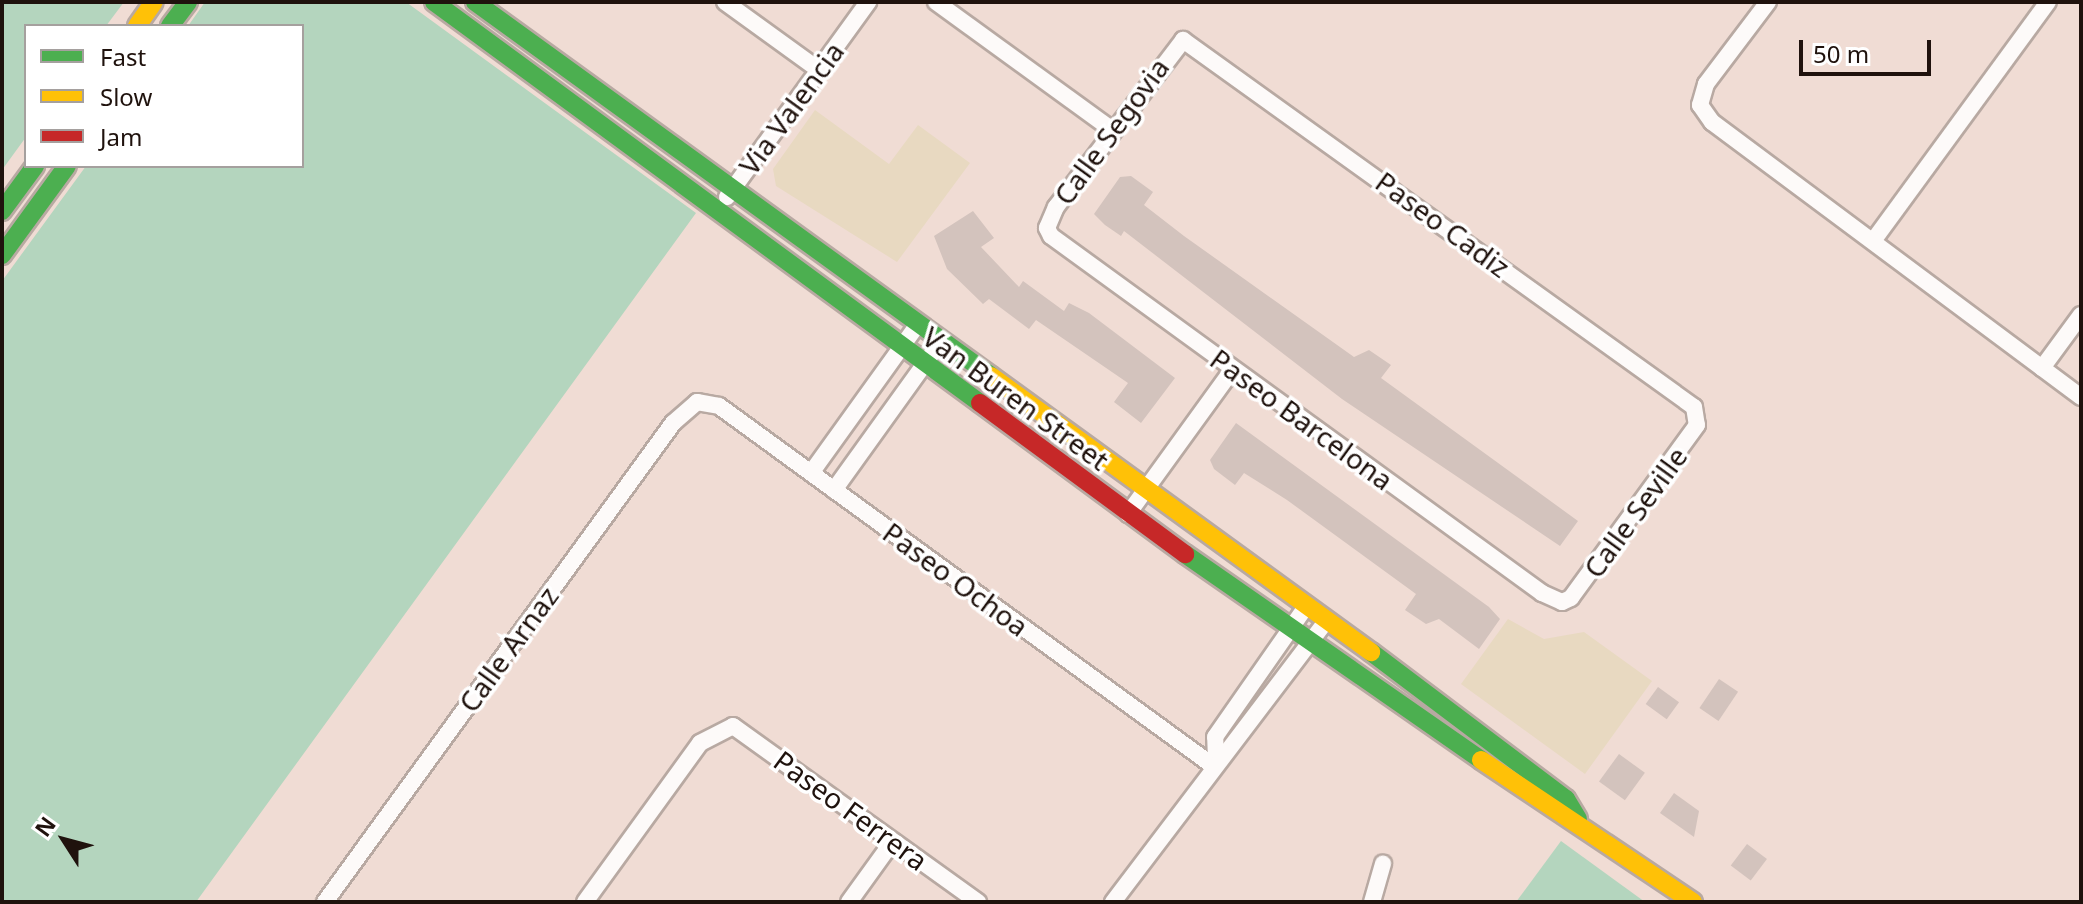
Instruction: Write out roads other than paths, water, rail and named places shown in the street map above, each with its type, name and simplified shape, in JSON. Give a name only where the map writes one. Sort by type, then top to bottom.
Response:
[{"type":"street","points":[[138,24],[154,2]]},
{"type":"street","points":[[172,24],[188,2]]},
{"type":"street","name":"Van Buren Street","points":[[434,2],[714,214],[1309,645],[1552,813],[1578,819],[1693,902]]},
{"type":"street","name":"Van Buren Street","points":[[475,2],[1307,605],[1566,799],[1578,819]]},
{"type":"street","points":[[725,2],[819,70]]},
{"type":"street","name":"Via Valencia","points":[[714,214],[868,2]]},
{"type":"street","points":[[936,2],[1112,130]]},
{"type":"street","points":[[1768,2],[1706,84],[1700,105],[1712,122],[2081,397]]},
{"type":"street","points":[[1873,241],[2048,2]]},
{"type":"street","name":"Calle Segovia","points":[[1047,228],[1112,130],[1183,40]]},
{"type":"street","name":"Paseo Cadiz","points":[[1183,40],[1699,415]]},
{"type":"street","points":[[2,211],[34,168]]},
{"type":"street","points":[[2,255],[66,168]]},
{"type":"street","name":"Paseo Barcelona","points":[[1047,228],[1233,369],[1562,602]]},
{"type":"street","points":[[2042,368],[2081,315]]},
{"type":"street","points":[[811,473],[918,324]]},
{"type":"street","points":[[834,490],[941,341]]},
{"type":"street","points":[[1128,514],[1233,369]]},
{"type":"street","name":"Paseo Ochoa","points":[[697,402],[719,406],[1214,762]]},
{"type":"street","name":"Calle Arnaz","points":[[325,902],[673,423],[697,402]]},
{"type":"street","name":"Calle Seville","points":[[1562,602],[1699,415]]},
{"type":"street","points":[[1214,762],[1215,737],[1307,605]]},
{"type":"street","points":[[1113,902],[1214,762],[1234,751],[1327,620]]},
{"type":"street","name":"Paseo Ferrera","points":[[585,902],[700,743],[721,727],[744,731],[978,902]]},
{"type":"street","points":[[849,902],[893,841]]},
{"type":"street","points":[[1372,902],[1383,864]]}]
